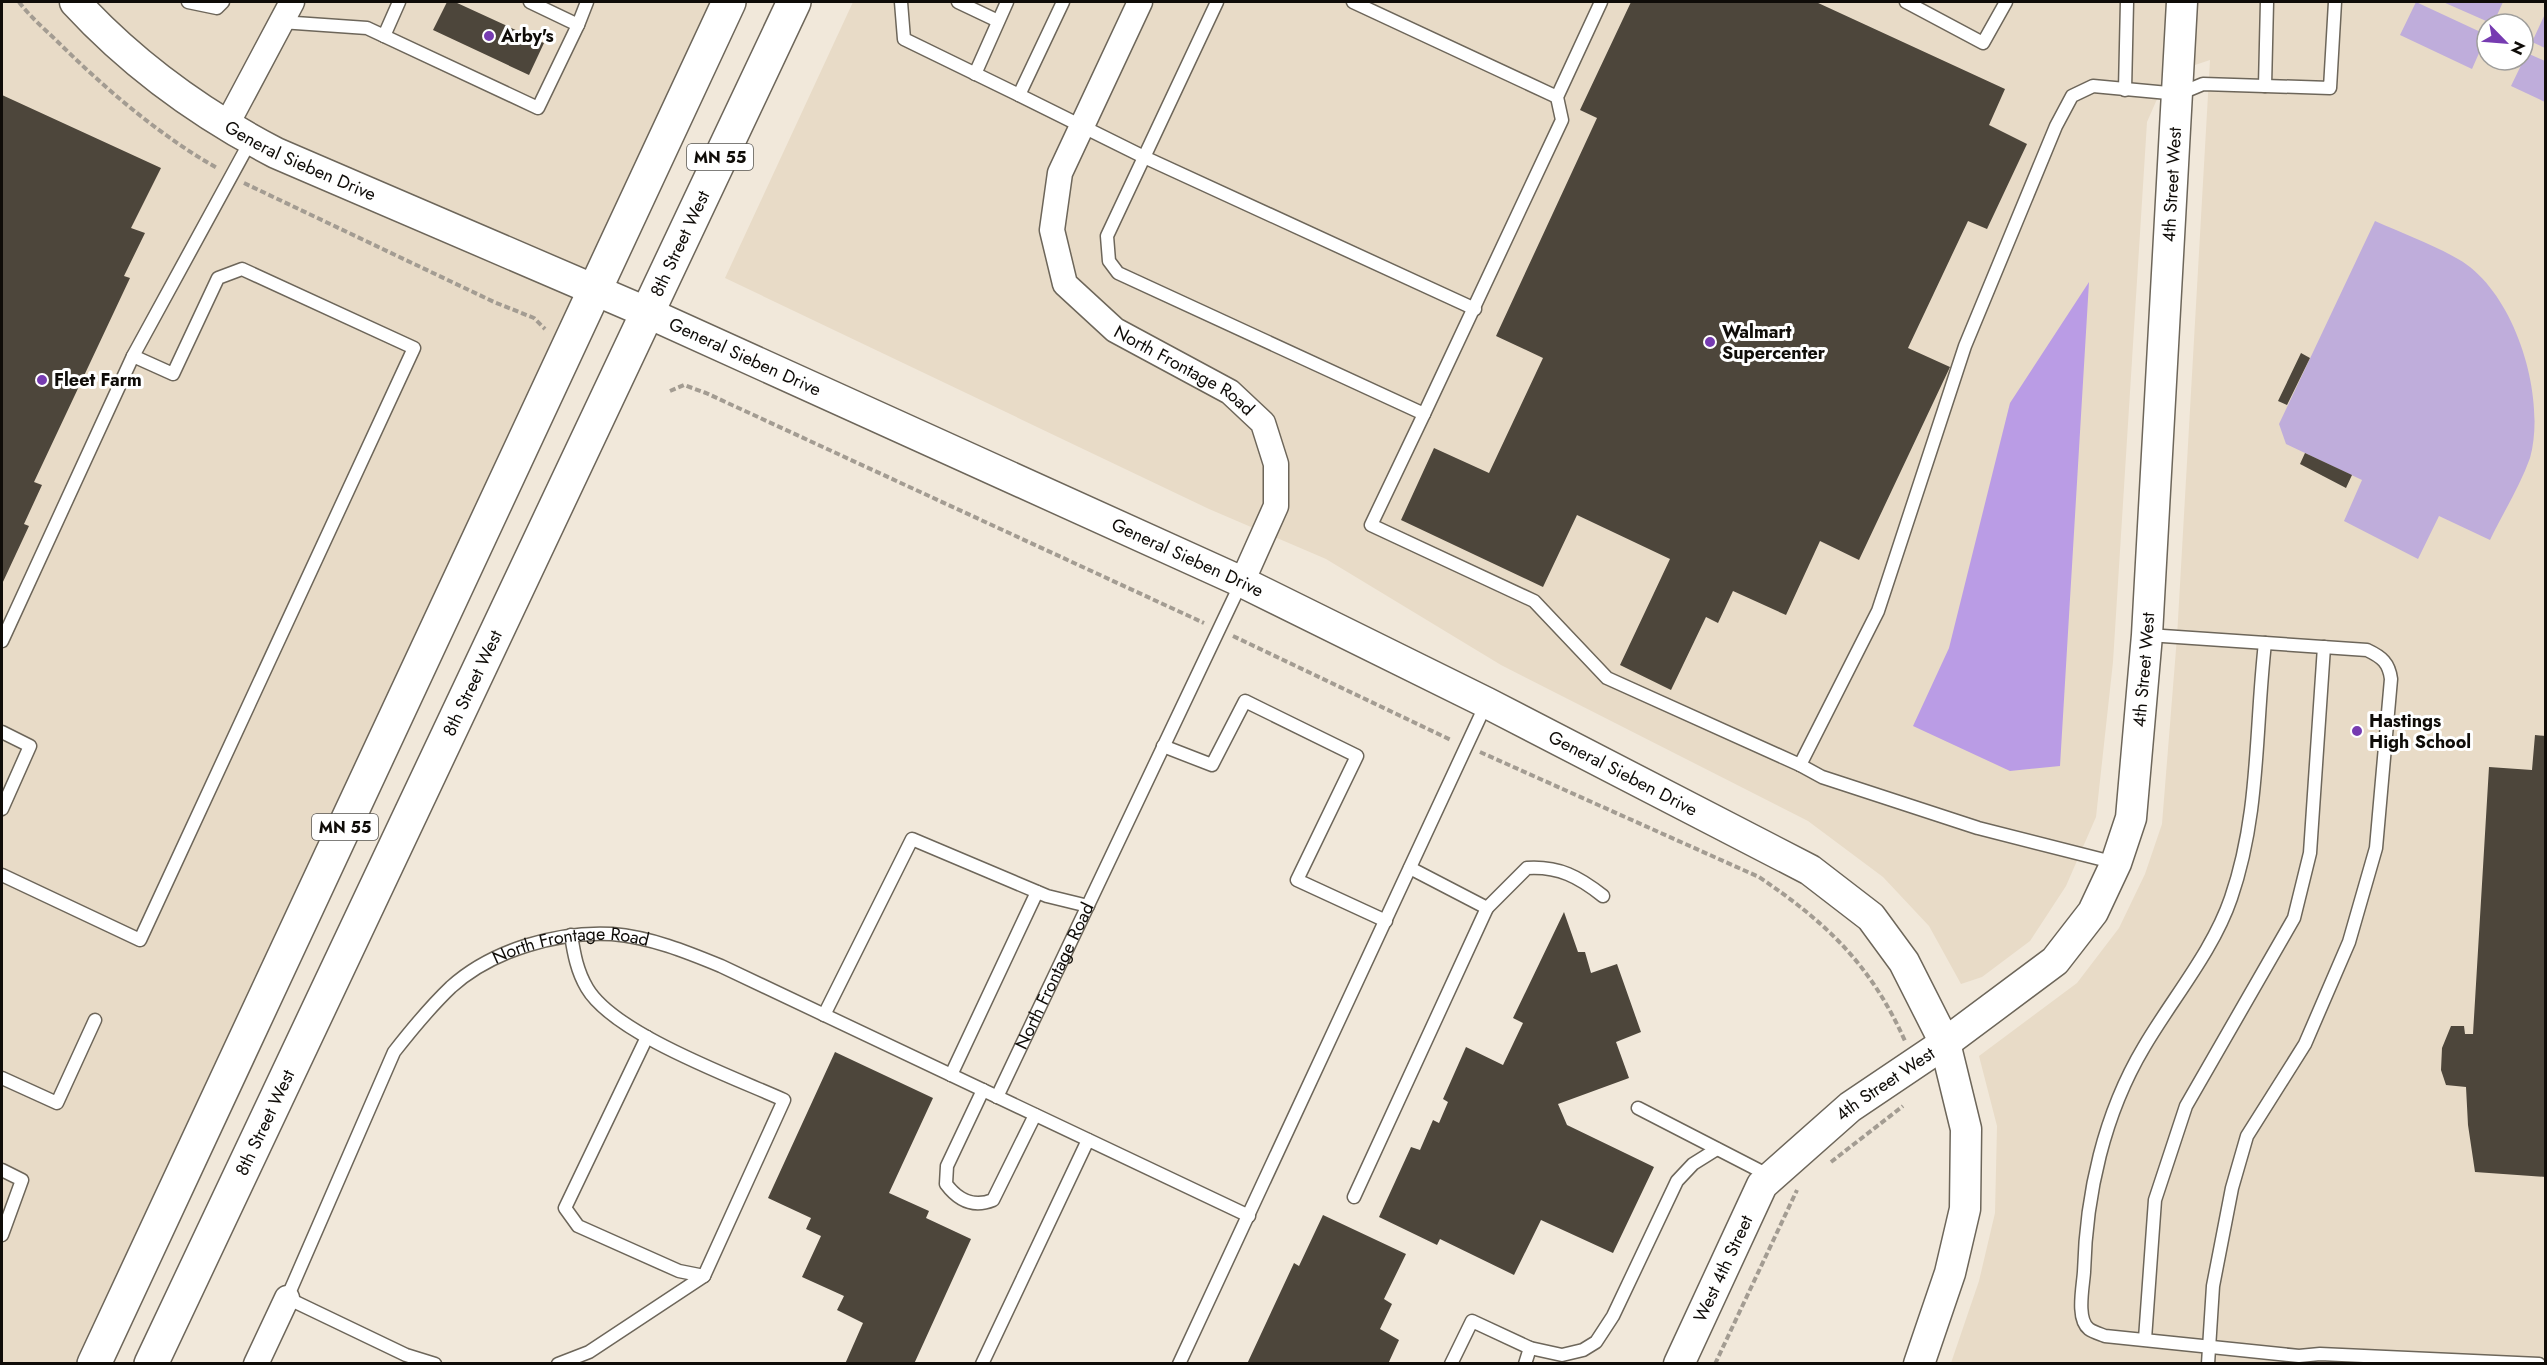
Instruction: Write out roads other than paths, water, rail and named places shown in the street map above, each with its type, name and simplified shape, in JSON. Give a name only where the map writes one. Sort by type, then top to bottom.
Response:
[{"type":"highway","name":"MN 55","points":[[94,1364],[729,2]]},
{"type":"highway","name":"8th Street West","points":[[151,1364],[794,2]]},
{"type":"street","name":"General Sieben Drive","points":[[75,2],[101,30],[150,73],[238,133],[324,175],[646,312],[1242,582],[1487,703],[1810,870],[1871,916],[1904,962],[1945,1043],[1966,1129],[1965,1209],[1950,1273],[1919,1364]]},
{"type":"street","name":"North Frontage Road","points":[[1140,2],[1060,173],[1052,230],[1065,284],[1115,330],[1230,393],[1263,423],[1276,464],[1276,506],[1242,582]]},
{"type":"street","name":"4th Street West","points":[[1771,1176],[1850,1107],[1945,1043],[2055,961],[2093,912],[2116,863],[2131,818],[2147,635],[2179,94],[2182,2]]},
{"type":"street","points":[[238,133],[286,12]]},
{"type":"street","name":"West 4th Street","points":[[1679,1364],[1762,1185],[1771,1176]]},
{"type":"street","name":"North Frontage Road","points":[[256,1364],[287,1298]]},
{"type":"lane","points":[[188,2],[217,8],[223,2]]},
{"type":"lane","points":[[384,36],[399,2]]},
{"type":"lane","points":[[530,2],[578,25]]},
{"type":"lane","points":[[286,12],[359,27],[384,36],[538,108],[587,2]]},
{"type":"lane","points":[[958,2],[998,21]]},
{"type":"lane","points":[[975,74],[1007,2]]},
{"type":"lane","points":[[1019,95],[1063,2]]},
{"type":"lane","points":[[1217,2],[1107,236],[1109,261],[1119,273],[1424,414]]},
{"type":"lane","points":[[1353,2],[1557,97]]},
{"type":"lane","points":[[1601,2],[1557,97],[1562,120],[1475,309],[1371,525],[1534,601],[1607,678],[1822,777],[1887,801],[1978,828],[2116,863]]},
{"type":"lane","points":[[1906,2],[1983,43],[2006,2]]},
{"type":"lane","points":[[2125,90],[2127,2]]},
{"type":"lane","points":[[2265,86],[2267,2]]},
{"type":"lane","points":[[1800,765],[1878,611],[1965,346],[2056,126],[2072,96],[2092,86],[2179,94],[2203,84],[2330,88],[2335,2]]},
{"type":"lane","points":[[901,6],[904,39],[1082,125],[1144,158],[1475,309]]},
{"type":"lane","points":[[2,641],[133,356],[231,176],[238,133]]},
{"type":"lane","points":[[2,875],[140,940],[414,348],[242,269],[218,278],[173,374],[133,356]]},
{"type":"lane","name":"North Frontage Road","points":[[287,1298],[394,1052],[417,1022],[453,986],[483,966],[527,945],[571,935],[614,934],[671,946],[722,966],[997,1097],[1242,582]]},
{"type":"lane","points":[[2147,635],[2367,650],[2380,656],[2390,667],[2391,680],[2376,848],[2349,942],[2305,1044],[2247,1136],[2232,1188],[2213,1286],[2208,1364]]},
{"type":"lane","points":[[2265,643],[2249,837],[2230,900],[2198,964],[2143,1048],[2108,1123],[2094,1180],[2084,1254],[2082,1319],[2089,1329],[2105,1336],[2209,1345],[2299,1360],[2320,1354],[2539,1364]]},
{"type":"lane","points":[[2145,1339],[2155,1200],[2186,1106],[2294,918],[2310,853],[2324,647]]},
{"type":"lane","points":[[1163,746],[1212,765],[1245,701],[1357,756],[1297,880],[1386,921]]},
{"type":"lane","points":[[1179,1364],[1487,703]]},
{"type":"lane","points":[[2,732],[30,746],[2,809]]},
{"type":"lane","points":[[824,1015],[912,839],[1037,892],[1088,906]]},
{"type":"lane","points":[[1354,1197],[1487,908],[1527,868],[1545,867],[1569,872],[1603,897]]},
{"type":"lane","points":[[1410,868],[1487,908]]},
{"type":"lane","points":[[951,1075],[1037,892]]},
{"type":"lane","points":[[558,1364],[589,1352],[704,1276],[784,1100],[619,1022],[588,990],[576,963],[571,935]]},
{"type":"lane","points":[[2,1078],[57,1103],[95,1020]]},
{"type":"lane","points":[[647,1037],[565,1208],[578,1226],[679,1270],[704,1276]]},
{"type":"lane","points":[[983,1090],[947,1166],[946,1184],[956,1196],[969,1203],[984,1203],[993,1200],[1035,1115]]},
{"type":"lane","points":[[997,1097],[1249,1216]]},
{"type":"lane","points":[[1638,1108],[1771,1176]]},
{"type":"lane","points":[[982,1364],[1088,1140]]},
{"type":"lane","points":[[1450,1364],[1472,1321],[1530,1348],[1562,1354],[1583,1350],[1596,1342],[1613,1316],[1677,1181],[1693,1164],[1717,1149]]},
{"type":"lane","points":[[2,1170],[22,1180],[2,1235]]},
{"type":"lane","points":[[287,1298],[406,1355],[435,1364]]},
{"type":"lane","points":[[1524,1364],[1530,1348]]},
{"type":"place","name":"Arby's","points":[[489,36]]},
{"type":"place","name":"Walmart Supercenter","points":[[1710,342]]},
{"type":"place","name":"Fleet Farm","points":[[42,380]]},
{"type":"place","name":"Hastings High School","points":[[2357,731]]}]
